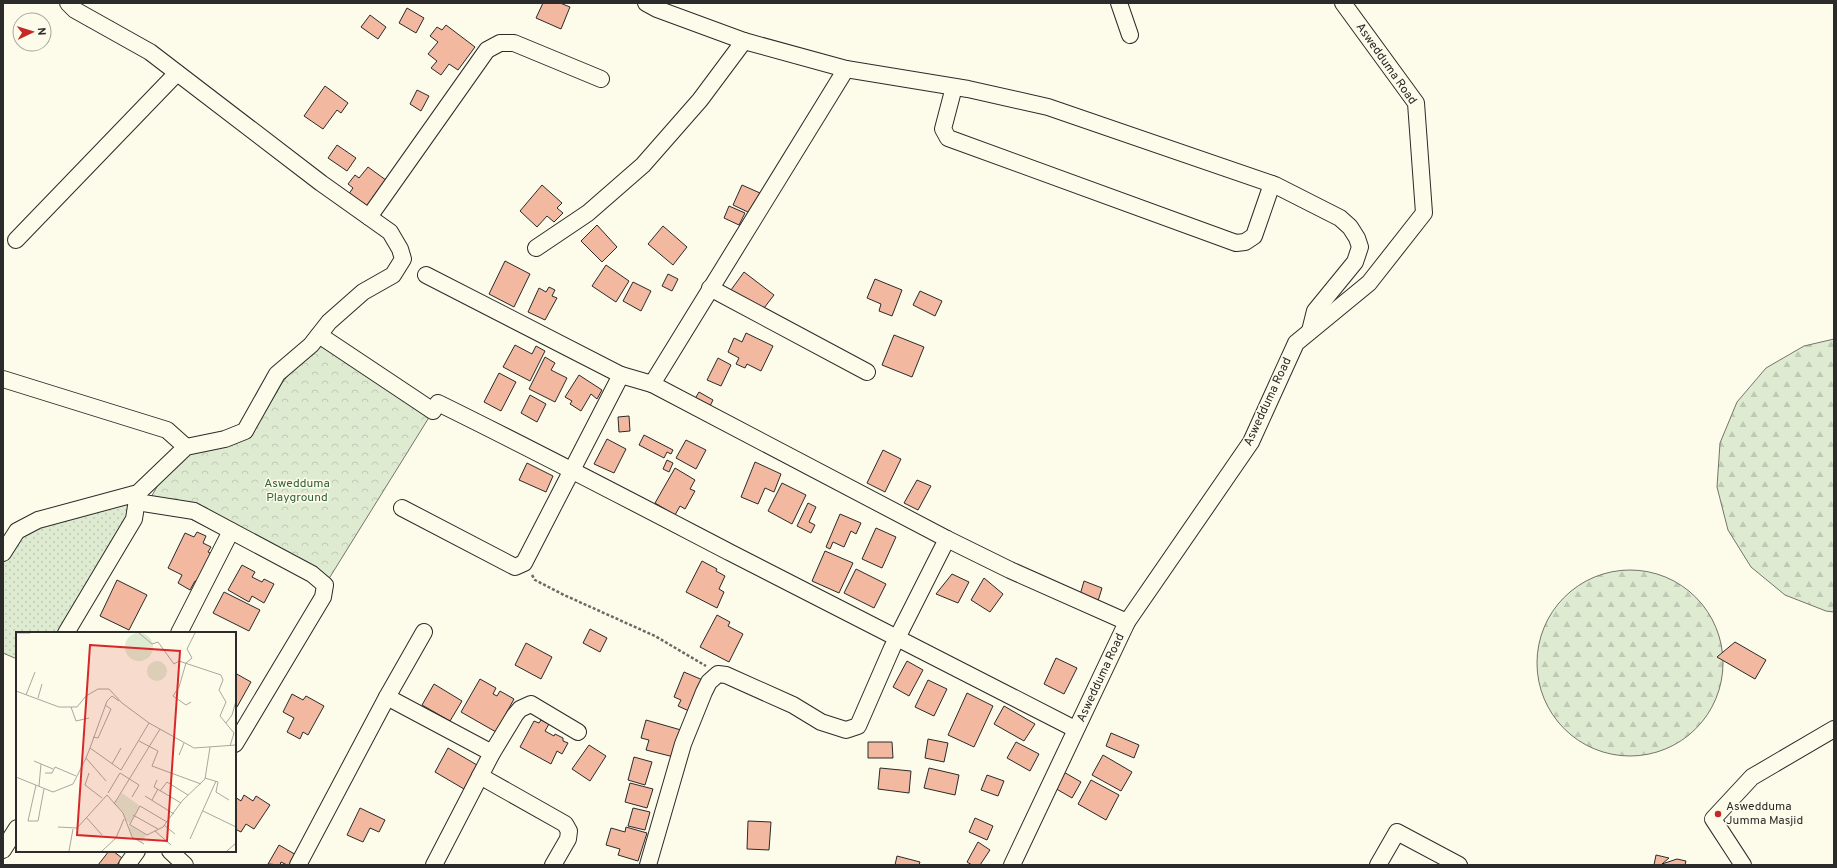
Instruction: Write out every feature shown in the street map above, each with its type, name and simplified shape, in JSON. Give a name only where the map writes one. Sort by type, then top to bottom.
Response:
[{"type":"street","points":[[67,632],[134,519],[137,498],[186,447],[225,439],[245,431],[277,374],[312,345],[329,322],[363,292],[393,275],[403,259],[400,249],[390,232],[321,183],[150,52],[75,10],[68,3]]},
{"type":"street","points":[[646,3],[657,9],[744,41],[846,69],[954,86],[1048,107],[1272,184],[1340,218],[1350,227],[1357,238],[1360,247],[1355,262],[1314,311],[1310,331]]},
{"type":"street","points":[[1119,3],[1130,35]]},
{"type":"street","name":"Aswedduma Road","points":[[1012,865],[1127,622],[1251,442],[1296,343],[1369,283],[1424,213],[1416,103],[1343,3]]},
{"type":"street","points":[[536,248],[588,213],[643,165],[700,100],[744,41]]},
{"type":"street","points":[[369,217],[487,50],[500,43],[514,43],[601,79]]},
{"type":"street","points":[[652,384],[846,69]]},
{"type":"street","points":[[16,240],[177,74]]},
{"type":"street","points":[[954,86],[943,129],[948,138],[1236,243],[1245,242],[1254,236],[1272,184]]},
{"type":"street","points":[[426,275],[621,375],[652,384],[947,539],[1010,570],[1127,622]]},
{"type":"street","points":[[710,288],[867,372]]},
{"type":"street","points":[[319,335],[433,411],[438,403],[572,469],[1071,727]]},
{"type":"street","points":[[402,508],[515,567],[524,563],[540,536],[572,469],[621,375]]},
{"type":"street","points":[[3,379],[167,430],[186,447]]},
{"type":"street","points":[[3,553],[17,531],[38,520],[137,498],[194,511],[312,574],[324,585],[323,597],[236,742]]},
{"type":"street","points":[[180,632],[230,531]]},
{"type":"street","points":[[648,865],[684,744],[709,682],[718,674],[726,675],[793,705],[821,722],[846,730],[858,726],[897,637],[947,539]]},
{"type":"street","points":[[298,865],[424,632]]},
{"type":"street","points":[[387,698],[492,753]]},
{"type":"street","points":[[434,865],[492,753],[520,709],[531,704],[578,732]]},
{"type":"street","points":[[1743,865],[1713,819],[1752,777],[1834,729]]},
{"type":"street","points":[[480,776],[564,824],[569,831],[568,839],[553,865]]},
{"type":"street","points":[[3,850],[16,830]]},
{"type":"street","points":[[1378,865],[1397,832],[1459,865]]},
{"type":"street","points":[[127,865],[136,852]]},
{"type":"street","points":[[172,852],[185,860]]},
{"type":"path","points":[[521,564],[536,580],[564,595],[655,636],[718,674]]},
{"type":"green space","name":"Aswedduma Playground","points":[[319,335],[433,411],[325,585],[150,499],[174,457],[252,434],[282,383]]},
{"type":"green space","points":[[1834,339],[1834,612],[1826,611],[1785,595],[1751,567],[1728,530],[1717,487],[1720,443],[1737,402],[1766,368],[1804,346]]},
{"type":"green space","points":[[135,496],[130,517],[64,632],[16,632],[16,659],[3,653],[3,558],[19,534]]},
{"type":"green space","points":[[1639,570],[1648,571],[1666,577],[1682,585],[1696,597],[1708,611],[1716,627],[1722,645],[1722,681],[1716,699],[1708,715],[1696,729],[1682,741],[1666,749],[1648,755],[1621,756],[1612,755],[1594,749],[1578,741],[1564,729],[1552,715],[1544,699],[1538,681],[1537,654],[1538,645],[1544,627],[1552,611],[1564,597],[1578,585],[1594,577],[1612,571]]},
{"type":"building","points":[[543,3],[560,3],[570,7],[561,29],[536,18]]},
{"type":"building","points":[[407,8],[424,18],[416,33],[399,23]]},
{"type":"building","points":[[370,15],[386,27],[378,39],[361,27]]},
{"type":"building","points":[[446,25],[475,47],[458,70],[449,64],[441,75],[431,68],[437,61],[428,54],[438,42],[430,36],[437,27],[442,30]]},
{"type":"building","points":[[325,86],[348,103],[341,113],[337,110],[323,129],[304,116]]},
{"type":"building","points":[[417,90],[429,96],[421,111],[410,104]]},
{"type":"building","points":[[337,145],[356,158],[347,171],[328,158]]},
{"type":"building","points":[[368,167],[390,183],[378,190],[373,197],[377,200],[369,211],[348,195],[353,188],[348,184],[355,175],[359,178]]},
{"type":"building","points":[[542,185],[562,203],[557,208],[563,213],[554,222],[547,216],[537,227],[520,211]]},
{"type":"building","points":[[742,185],[760,193],[750,213],[733,205]]},
{"type":"building","points":[[729,206],[745,213],[739,225],[724,218]]},
{"type":"building","points":[[597,225],[617,247],[602,262],[581,241]]},
{"type":"building","points":[[663,226],[687,247],[673,265],[648,244]]},
{"type":"building","points":[[505,261],[530,274],[514,307],[489,294]]},
{"type":"building","points":[[606,265],[629,281],[616,302],[592,286]]},
{"type":"building","points":[[744,272],[774,295],[761,312],[731,290]]},
{"type":"building","points":[[668,274],[678,279],[672,291],[662,286]]},
{"type":"building","points":[[875,279],[902,290],[892,316],[879,311],[881,304],[867,298]]},
{"type":"building","points":[[633,282],[651,291],[641,311],[623,301]]},
{"type":"building","points":[[549,287],[555,290],[552,296],[557,298],[545,320],[528,312],[539,288],[546,292]]},
{"type":"building","points":[[920,291],[942,301],[935,316],[913,305]]},
{"type":"building","points":[[746,333],[773,346],[761,371],[747,364],[745,368],[736,364],[739,358],[728,352],[734,338],[742,342]]},
{"type":"building","points":[[894,335],[924,347],[912,377],[882,365]]},
{"type":"building","points":[[515,345],[532,354],[536,346],[545,351],[530,381],[503,367]]},
{"type":"building","points":[[545,357],[555,363],[551,370],[567,378],[555,402],[529,389]]},
{"type":"building","points":[[718,358],[731,365],[721,386],[707,380]]},
{"type":"building","points":[[499,373],[516,382],[501,411],[484,402]]},
{"type":"building","points":[[579,375],[602,390],[597,399],[591,394],[581,411],[570,404],[572,401],[565,397]]},
{"type":"building","points":[[699,392],[713,400],[708,410],[693,402]]},
{"type":"building","points":[[530,395],[546,404],[537,422],[521,413]]},
{"type":"building","points":[[629,416],[630,431],[619,432],[618,417]]},
{"type":"building","points":[[644,435],[673,450],[671,454],[667,452],[664,458],[639,445]]},
{"type":"building","points":[[607,439],[626,449],[614,473],[594,464]]},
{"type":"building","points":[[686,440],[706,450],[696,469],[676,458]]},
{"type":"building","points":[[883,450],[901,459],[885,492],[867,483]]},
{"type":"building","points":[[667,460],[673,463],[669,472],[663,469]]},
{"type":"building","points":[[755,462],[781,474],[774,492],[765,488],[758,504],[741,497]]},
{"type":"building","points":[[527,463],[553,476],[546,492],[519,480]]},
{"type":"building","points":[[675,468],[695,480],[690,489],[695,491],[685,509],[680,506],[675,515],[655,503]]},
{"type":"building","points":[[917,480],[931,486],[918,510],[904,503]]},
{"type":"building","points":[[782,483],[806,495],[792,524],[768,511]]},
{"type":"building","points":[[808,503],[816,507],[809,522],[815,525],[811,533],[797,526]]},
{"type":"building","points":[[840,514],[861,523],[856,534],[851,531],[844,547],[833,542],[830,549],[826,547]]},
{"type":"building","points":[[876,528],[896,537],[882,568],[862,559]]},
{"type":"building","points":[[197,532],[206,536],[203,543],[211,547],[208,552],[214,555],[200,583],[195,581],[190,590],[178,583],[182,575],[168,568],[185,533],[194,537]]},
{"type":"building","points":[[825,551],[853,563],[839,593],[812,581]]},
{"type":"building","points":[[702,561],[717,569],[716,571],[725,576],[719,589],[724,592],[717,608],[686,592]]},
{"type":"building","points":[[242,565],[255,572],[252,577],[262,582],[264,579],[274,584],[264,603],[252,596],[249,602],[228,590]]},
{"type":"building","points":[[856,569],[886,584],[874,608],[844,593]]},
{"type":"building","points":[[952,574],[969,582],[958,603],[936,594]]},
{"type":"building","points":[[984,578],[1003,594],[990,612],[971,600]]},
{"type":"building","points":[[117,580],[147,595],[129,630],[100,616]]},
{"type":"building","points":[[1084,581],[1102,588],[1098,601],[1080,595]]},
{"type":"building","points":[[224,592],[260,610],[249,631],[213,613]]},
{"type":"building","points":[[717,615],[730,622],[728,626],[743,634],[729,662],[700,647]]},
{"type":"building","points":[[590,629],[607,638],[600,652],[583,643]]},
{"type":"building","points":[[1735,642],[1766,660],[1755,679],[1717,657]]},
{"type":"building","points":[[526,643],[552,657],[541,679],[515,665]]},
{"type":"building","points":[[1056,658],[1077,668],[1064,694],[1044,684]]},
{"type":"building","points":[[907,661],[923,670],[909,696],[893,687]]},
{"type":"building","points":[[684,672],[705,681],[689,711],[678,706],[681,700],[674,697]]},
{"type":"building","points":[[236,674],[251,682],[237,707],[236,706]]},
{"type":"building","points":[[480,679],[496,688],[493,694],[497,696],[500,691],[514,699],[496,732],[461,712]]},
{"type":"building","points":[[928,680],[947,689],[934,716],[915,707]]},
{"type":"building","points":[[434,684],[462,701],[450,721],[422,705]]},
{"type":"building","points":[[967,693],[993,706],[974,747],[948,735]]},
{"type":"building","points":[[292,694],[303,700],[306,696],[324,706],[308,735],[303,732],[300,739],[287,732],[294,718],[283,712]]},
{"type":"building","points":[[1004,706],[1035,724],[1024,741],[994,724]]},
{"type":"building","points":[[541,720],[549,724],[545,731],[554,736],[555,734],[563,738],[563,741],[568,743],[562,754],[557,751],[551,764],[520,747],[534,721],[539,723]]},
{"type":"building","points":[[646,720],[681,730],[674,757],[646,750],[649,740],[641,738]]},
{"type":"building","points":[[1111,733],[1139,745],[1134,758],[1106,746]]},
{"type":"building","points":[[928,739],[948,743],[944,762],[925,758]]},
{"type":"building","points":[[868,742],[892,742],[893,758],[868,758]]},
{"type":"building","points":[[1016,742],[1039,754],[1030,771],[1007,758]]},
{"type":"building","points":[[589,745],[606,756],[590,781],[572,769]]},
{"type":"building","points":[[448,748],[477,765],[464,789],[435,772]]},
{"type":"building","points":[[1103,755],[1132,772],[1121,791],[1092,775]]},
{"type":"building","points":[[634,757],[652,762],[645,785],[628,780]]},
{"type":"building","points":[[880,768],[911,771],[909,793],[878,789]]},
{"type":"building","points":[[929,768],[959,775],[955,795],[924,788]]},
{"type":"building","points":[[1062,771],[1081,782],[1072,798],[1053,787]]},
{"type":"building","points":[[987,775],[1004,781],[998,796],[981,790]]},
{"type":"building","points":[[1091,780],[1119,795],[1106,820],[1078,804]]},
{"type":"building","points":[[630,783],[653,789],[647,808],[625,802]]},
{"type":"building","points":[[244,795],[253,801],[256,796],[270,805],[254,829],[246,824],[241,832],[236,830],[236,798],[241,801]]},
{"type":"building","points":[[360,808],[385,820],[379,832],[370,828],[363,842],[347,835]]},
{"type":"building","points":[[633,808],[650,812],[645,830],[628,826]]},
{"type":"building","points":[[975,818],[993,826],[987,840],[969,832]]},
{"type":"building","points":[[748,821],[771,822],[769,850],[747,849]]},
{"type":"building","points":[[626,827],[647,833],[638,861],[618,855],[620,849],[606,845],[611,828],[625,832]]},
{"type":"building","points":[[978,842],[990,850],[980,865],[972,865],[967,862]]},
{"type":"building","points":[[279,845],[298,856],[292,865],[287,865],[281,862],[280,865],[268,864]]},
{"type":"building","points":[[108,852],[114,852],[122,858],[117,865],[98,865]]},
{"type":"building","points":[[1656,855],[1669,858],[1662,864],[1677,859],[1686,861],[1685,865],[1654,865]]},
{"type":"building","points":[[897,856],[920,862],[919,865],[895,865]]},
{"type":"place","name":"Aswedduma Jumma Masjid","points":[[1718,814]]}]
